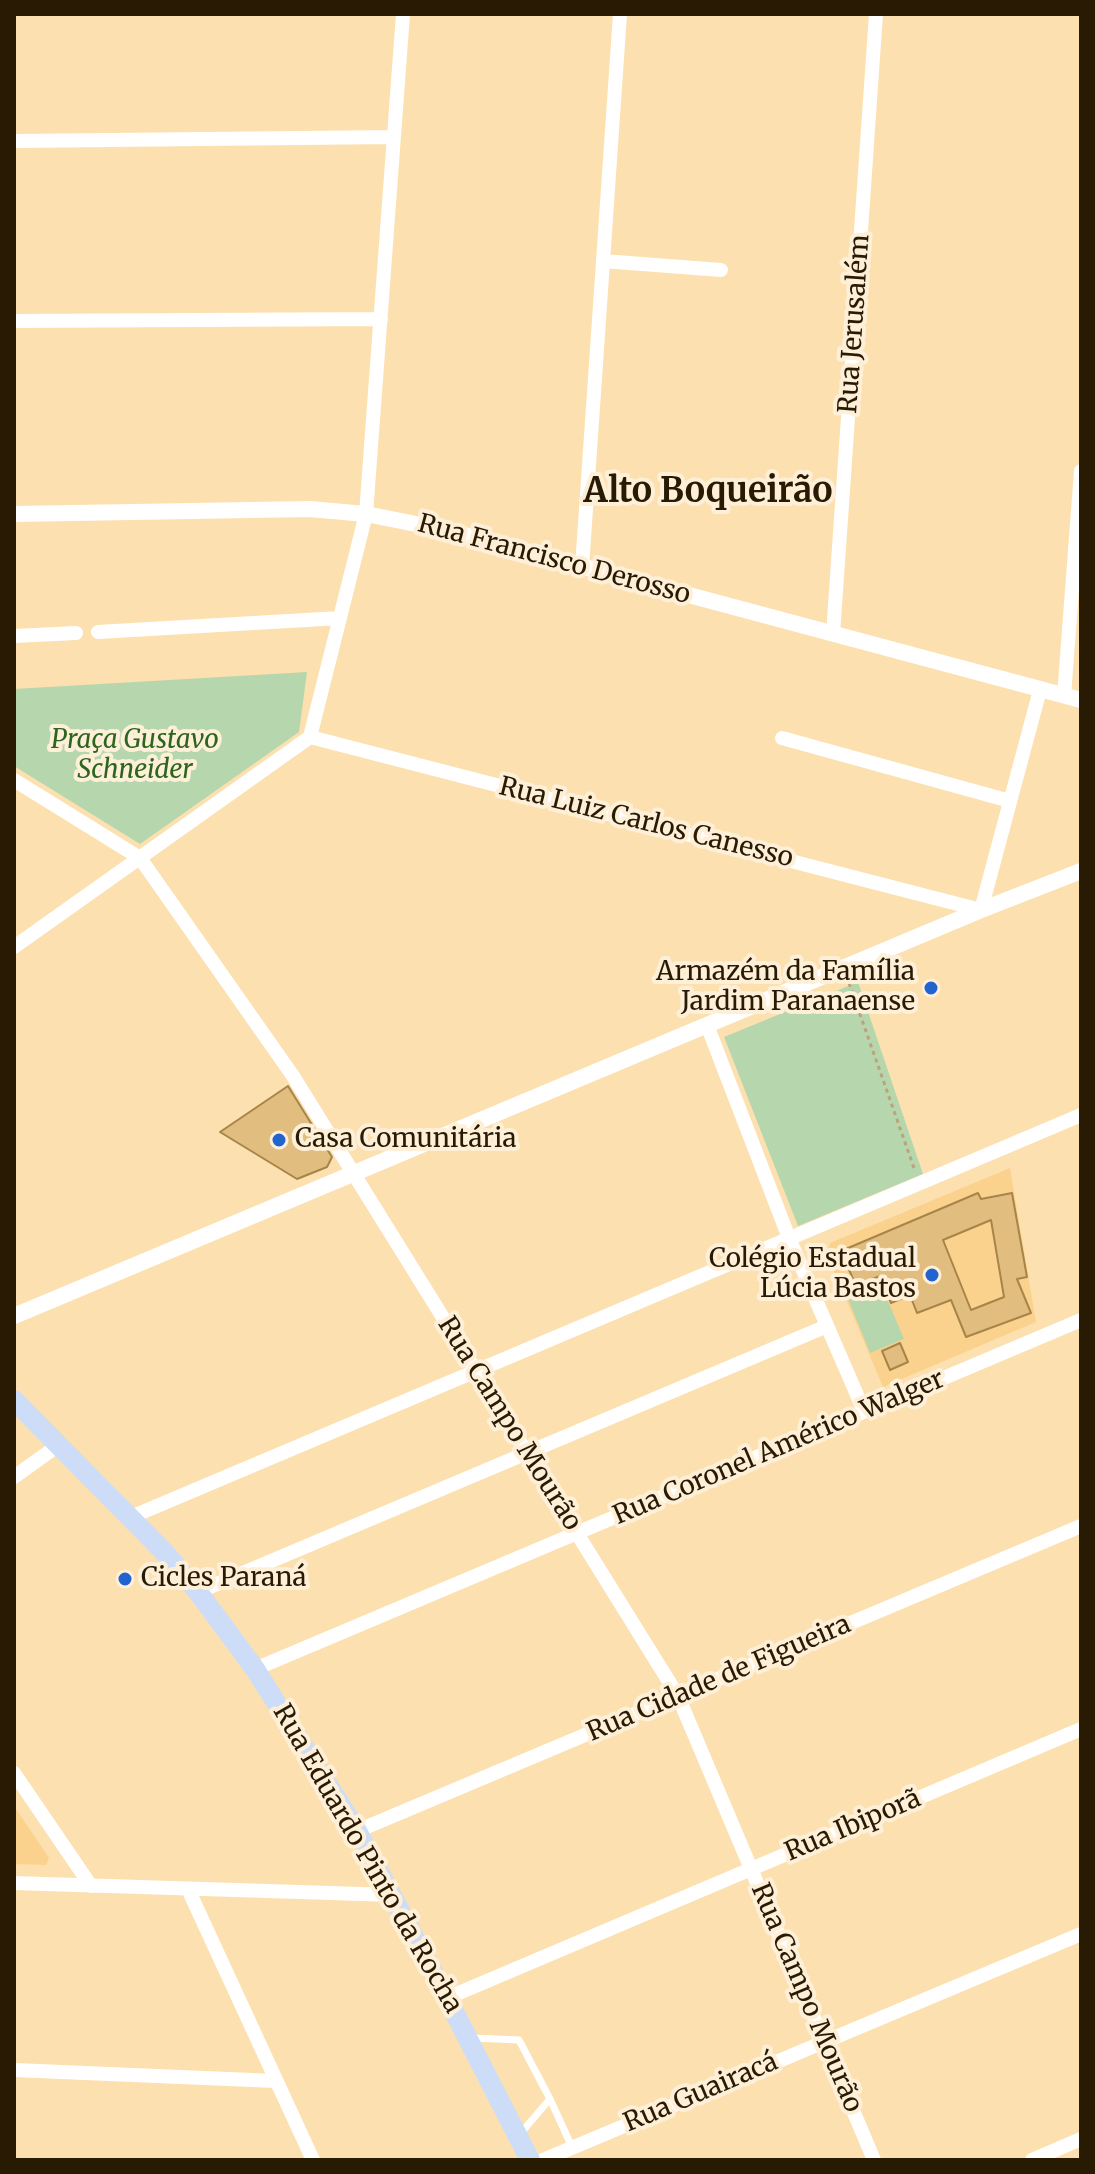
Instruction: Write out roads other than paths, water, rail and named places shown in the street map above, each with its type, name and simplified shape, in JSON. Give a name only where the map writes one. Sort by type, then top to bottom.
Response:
[{"type":"main road","name":"Rua Eduardo Pinto da Rocha","points":[[14,1400],[131,1517],[198,1592],[255,1669],[357,1831],[393,1895],[530,2160]]},
{"type":"street","points":[[14,947],[310,737],[366,514],[403,14]]},
{"type":"street","points":[[582,567],[620,14]]},
{"type":"street","name":"Rua Jerusalém","points":[[833,634],[876,14]]},
{"type":"street","points":[[14,141],[394,137]]},
{"type":"street","points":[[603,261],[721,270]]},
{"type":"street","points":[[14,321],[381,319]]},
{"type":"street","points":[[1064,696],[1081,471]]},
{"type":"street","name":"Rua Francisco Derosso","points":[[14,514],[310,509],[366,514],[446,530],[1081,700]]},
{"type":"street","points":[[98,632],[340,618]]},
{"type":"street","points":[[14,636],[76,633]]},
{"type":"street","points":[[981,910],[1040,690]]},
{"type":"street","name":"Rua Luiz Carlos Canesso","points":[[310,737],[981,910]]},
{"type":"street","points":[[782,738],[1010,801]]},
{"type":"street","name":"Rua Campo Mourão","points":[[17,788],[140,858],[293,1076],[678,1696],[874,2160]]},
{"type":"street","points":[[14,1316],[844,967],[1081,871]]},
{"type":"street","points":[[707,1025],[789,1238],[864,1411]]},
{"type":"street","points":[[131,1517],[1081,1115]]},
{"type":"street","name":"Rua Coronel Américo Walger","points":[[255,1669],[1081,1320]]},
{"type":"street","points":[[198,1592],[827,1326]]},
{"type":"street","points":[[14,1477],[60,1444]]},
{"type":"street","name":"Rua Cidade de Figueira","points":[[357,1831],[1081,1526]]},
{"type":"street","name":"Rua Ibiporã","points":[[447,1998],[1081,1729]]},
{"type":"street","points":[[14,1773],[91,1886]]},
{"type":"street","points":[[14,1883],[393,1895]]},
{"type":"street","points":[[188,1889],[313,2160]]},
{"type":"street","name":"Rua Guairacá","points":[[543,2160],[1081,1934]]},
{"type":"street","points":[[14,2070],[276,2081]]},
{"type":"street","points":[[1032,2160],[1081,2139]]},
{"type":"lane","points":[[468,2038],[519,2040],[572,2147]]},
{"type":"lane","points":[[518,2136],[550,2099]]},
{"type":"place","name":"Armazém da Família Jardim Paranaense","points":[[931,988]]},
{"type":"place","name":"Casa Comunitária","points":[[279,1140]]},
{"type":"place","name":"Colégio Estadual Lúcia Bastos","points":[[932,1275]]},
{"type":"place","name":"Cicles Paraná","points":[[125,1579]]},
{"type":"district","name":"Alto Boqueirão","points":[[708,492]]},
{"type":"park label","name":"Praça Gustavo Schneider","points":[[135,756]]}]
